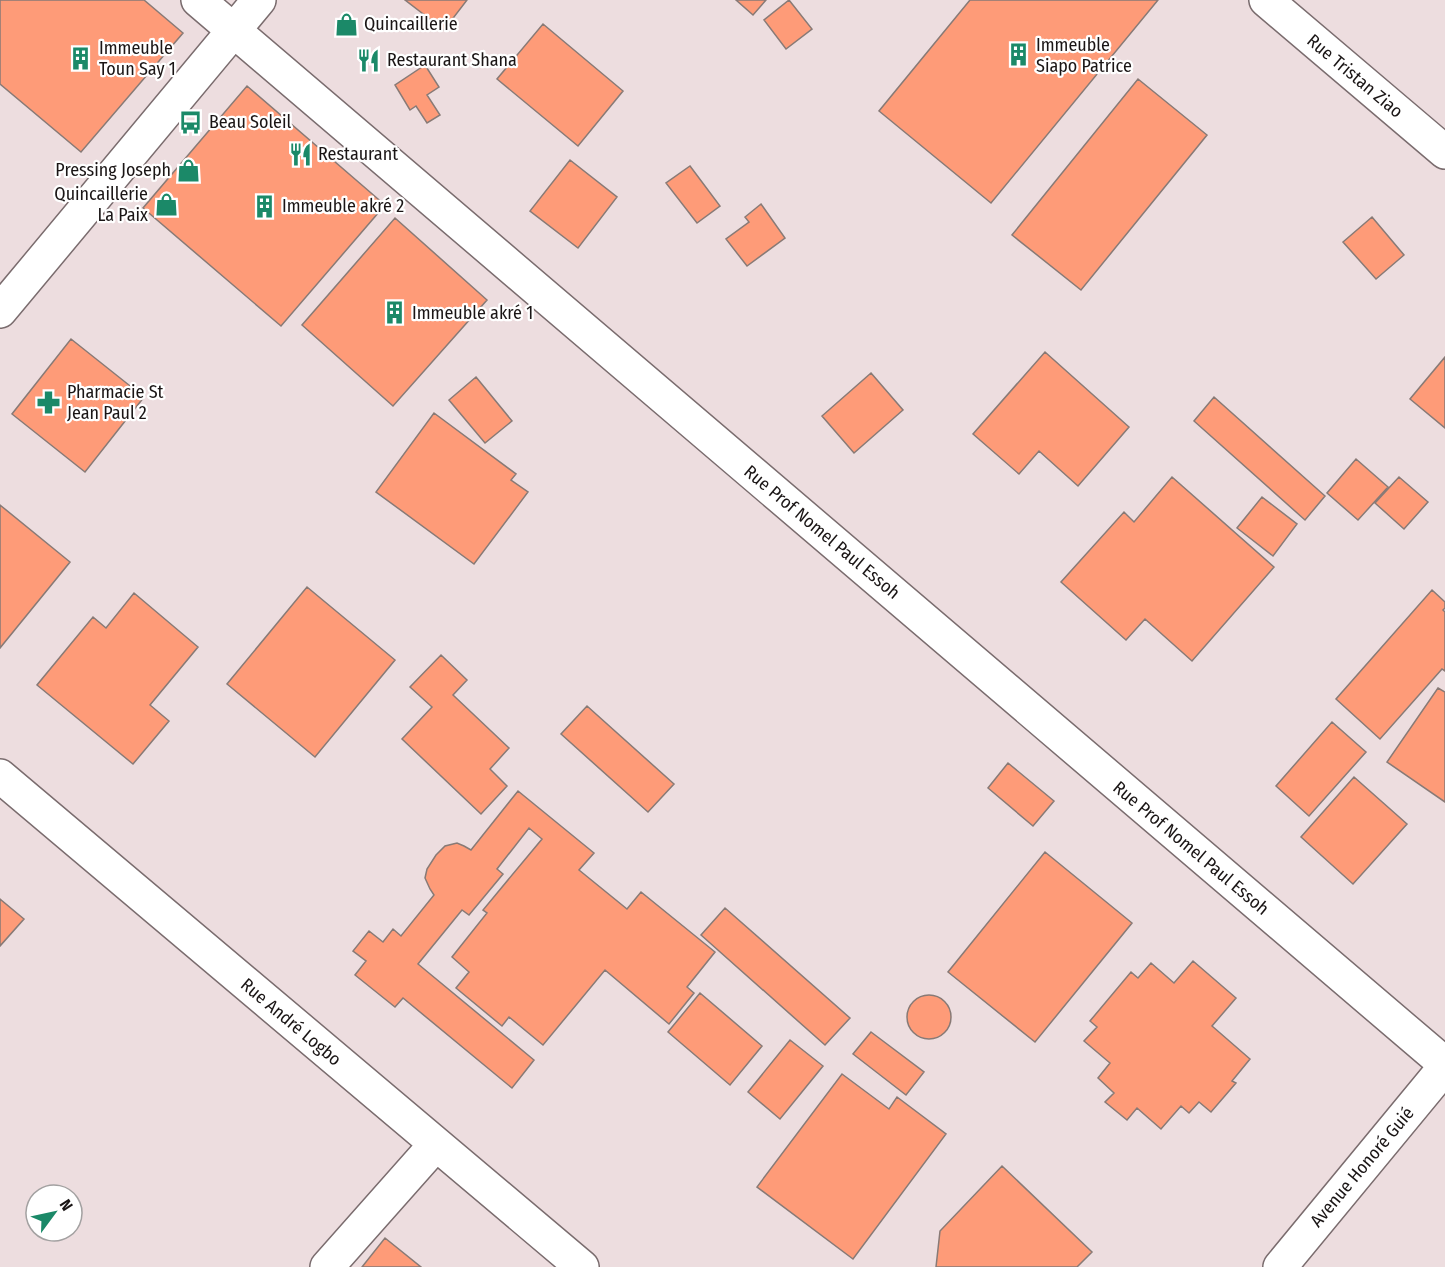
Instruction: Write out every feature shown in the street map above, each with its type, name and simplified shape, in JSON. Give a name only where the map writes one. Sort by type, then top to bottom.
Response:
[{"type":"street","name":"Rue Prof Nomel Paul Essoh","points":[[198,0],[1445,1066]]},
{"type":"street","points":[[0,311],[259,0]]},
{"type":"street","name":"Rue Tristan Ziao","points":[[1279,4],[1445,153]]},
{"type":"street","name":"Rue André Logbo","points":[[0,776],[582,1267]]},
{"type":"street","name":"Avenue Honoré Guié","points":[[1280,1267],[1445,1066]]},
{"type":"street","points":[[327,1267],[436,1144]]},
{"type":"building","name":"Immeuble Toun Say 1","points":[[0,0],[144,0],[183,33],[81,152],[0,84]]},
{"type":"building","points":[[405,0],[467,0],[444,30]]},
{"type":"building","points":[[736,0],[766,0],[753,15]]},
{"type":"building","points":[[789,0],[812,29],[786,49],[764,20]]},
{"type":"building","name":"Immeuble Siapo Patrice","points":[[970,0],[1158,0],[991,203],[879,111]]},
{"type":"building","points":[[543,24],[623,91],[578,146],[497,79]]},
{"type":"building","points":[[425,65],[439,87],[427,95],[440,115],[427,123],[416,106],[410,110],[395,85]]},
{"type":"building","points":[[1138,79],[1207,135],[1081,290],[1012,235]]},
{"type":"building","name":"Immeuble akré 2","points":[[247,86],[385,205],[281,326],[143,208]]},
{"type":"building","points":[[570,160],[617,197],[578,248],[530,211]]},
{"type":"building","points":[[690,166],[720,206],[697,223],[666,183]]},
{"type":"building","points":[[761,204],[785,238],[747,266],[726,239],[749,222],[745,217]]},
{"type":"building","points":[[1372,217],[1404,255],[1376,279],[1343,242]]},
{"type":"building","name":"Immeuble akré 1","points":[[395,218],[487,300],[393,406],[302,325]]},
{"type":"building","points":[[71,339],[144,397],[85,472],[12,414]]},
{"type":"building","points":[[1045,352],[1129,427],[1078,486],[1039,451],[1019,474],[973,434]]},
{"type":"building","points":[[1445,357],[1445,428],[1410,399]]},
{"type":"building","points":[[871,373],[903,410],[854,453],[822,416]]},
{"type":"building","points":[[476,377],[512,421],[485,443],[449,400]]},
{"type":"building","points":[[1214,397],[1325,496],[1305,520],[1194,421]]},
{"type":"building","points":[[434,413],[516,474],[511,480],[528,492],[474,564],[376,492]]},
{"type":"building","points":[[1356,459],[1388,487],[1358,520],[1327,493]]},
{"type":"building","points":[[1172,477],[1274,567],[1192,661],[1145,619],[1126,640],[1061,582],[1124,512],[1134,522]]},
{"type":"building","points":[[1399,477],[1428,502],[1404,529],[1375,503]]},
{"type":"building","points":[[1262,497],[1297,524],[1273,556],[1237,528]]},
{"type":"building","points":[[0,505],[70,562],[0,648]]},
{"type":"building","points":[[307,587],[395,660],[315,757],[227,684]]},
{"type":"building","points":[[1432,590],[1445,602],[1443,610],[1445,612],[1445,671],[1442,669],[1380,739],[1336,699]]},
{"type":"building","points":[[134,593],[198,647],[150,705],[169,721],[133,764],[37,685],[93,617],[106,628]]},
{"type":"building","points":[[441,655],[467,680],[453,695],[509,748],[490,769],[507,786],[481,814],[402,739],[432,707],[410,687]]},
{"type":"building","points":[[1438,688],[1445,692],[1445,802],[1387,762]]},
{"type":"building","points":[[587,706],[674,784],[648,812],[561,734]]},
{"type":"building","points":[[1332,722],[1366,752],[1309,816],[1276,786]]},
{"type":"building","points":[[1008,763],[1054,801],[1033,826],[988,788]]},
{"type":"building","points":[[1354,777],[1407,824],[1353,884],[1301,837]]},
{"type":"building","points":[[518,791],[594,853],[579,870],[627,909],[641,892],[715,952],[687,987],[694,993],[669,1024],[605,970],[543,1045],[509,1017],[502,1026],[456,988],[469,972],[452,957],[487,913],[483,910],[542,839],[529,828],[497,869],[503,874],[469,915],[462,910],[418,964],[534,1060],[512,1088],[403,998],[395,1007],[355,975],[366,961],[353,951],[369,931],[383,942],[393,929],[401,936],[434,895],[425,878],[427,869],[436,855],[445,846],[457,843],[471,850]]},
{"type":"building","points":[[1045,852],[1132,923],[1035,1042],[948,972]]},
{"type":"building","points":[[0,899],[24,919],[0,946]]},
{"type":"building","points":[[725,908],[850,1018],[825,1045],[701,935]]},
{"type":"building","points":[[1193,961],[1236,998],[1212,1026],[1250,1059],[1232,1081],[1236,1083],[1211,1112],[1199,1102],[1189,1113],[1181,1106],[1161,1129],[1137,1108],[1127,1120],[1105,1102],[1114,1093],[1098,1078],[1110,1063],[1084,1041],[1097,1027],[1090,1021],[1131,972],[1138,978],[1151,963],[1174,983]]},
{"type":"building","points":[[700,993],[762,1046],[730,1085],[668,1032]]},
{"type":"building","points":[[929,995],[944,1002],[951,1017],[944,1032],[929,1039],[914,1032],[907,1017],[914,1002]]},
{"type":"building","points":[[871,1032],[924,1072],[906,1095],[853,1054]]},
{"type":"building","points":[[790,1040],[823,1066],[780,1119],[748,1092]]},
{"type":"building","points":[[842,1074],[889,1109],[897,1097],[946,1134],[853,1259],[757,1187]]},
{"type":"building","points":[[1002,1166],[1092,1252],[1077,1267],[936,1267],[940,1231]]},
{"type":"building","points":[[385,1238],[421,1267],[362,1267]]},
{"type":"place","name":"Quincaillerie","points":[[346,24]]},
{"type":"place","name":"Immeuble Siapo Patrice","points":[[1018,55]]},
{"type":"place","name":"Immeuble Toun Say 1","points":[[81,58]]},
{"type":"place","name":"Restaurant Shana","points":[[369,60]]},
{"type":"place","name":"Beau Soleil","points":[[191,122]]},
{"type":"place","name":"Restaurant","points":[[300,154]]},
{"type":"place","name":"Pressing Joseph","points":[[189,170]]},
{"type":"place","name":"Quincaillerie La Paix","points":[[166,204]]},
{"type":"place","name":"Immeuble akré 2","points":[[264,206]]},
{"type":"place","name":"Immeuble akré 1","points":[[394,313]]},
{"type":"place","name":"Pharmacie St Jean Paul 2","points":[[49,402]]}]
